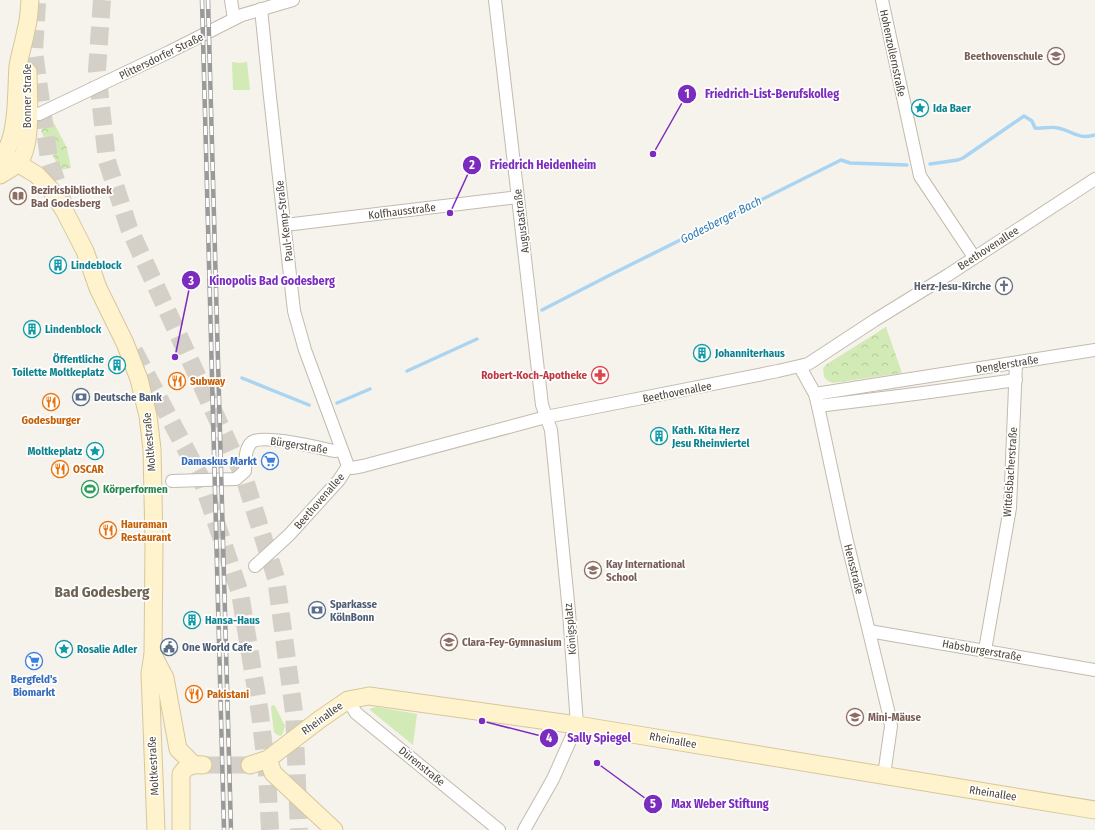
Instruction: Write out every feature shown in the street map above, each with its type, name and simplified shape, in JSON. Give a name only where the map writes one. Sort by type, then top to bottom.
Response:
[{"type":"street","name":"Bonner Straße","points":[[27,30],[18,66],[16,113],[7,158],[24,154],[26,147],[29,114],[27,30],[30,0]]},
{"type":"street","points":[[231,0],[234,19]]},
{"type":"street","name":"Plittersdorfer Straße","points":[[29,114],[39,114],[46,111],[242,15],[293,0]]},
{"type":"street","name":"Augustastraße","points":[[495,0],[536,360],[542,404],[546,417]]},
{"type":"street","name":"Hohenzollernstraße","points":[[882,0],[920,176],[974,257]]},
{"type":"street","name":"Paul-Kemp-Straße","points":[[261,9],[285,225],[292,303],[305,350],[341,450]]},
{"type":"street","points":[[0,175],[7,158]]},
{"type":"street","name":"Moltkestraße","points":[[7,158],[37,175],[51,190],[65,212],[85,251],[98,288],[125,343],[139,379],[148,416],[152,449],[163,481],[154,542],[152,655],[150,673],[156,830]]},
{"type":"street","name":"Beethovenallee","points":[[256,566],[293,531],[339,480],[348,466],[352,468],[363,466],[546,417],[800,367],[808,364],[1095,179]]},
{"type":"street","name":"Kolfhausstraße","points":[[285,225],[518,197]]},
{"type":"street","name":"Denglerstraße","points":[[815,394],[1095,350]]},
{"type":"street","name":"Wittelsbacherstraße","points":[[985,650],[1010,508],[1016,363]]},
{"type":"street","name":"Hensstraße","points":[[800,367],[815,394],[846,537],[888,710],[891,726],[884,775]]},
{"type":"street","points":[[920,378],[923,393]]},
{"type":"street","name":"Denglerstraße","points":[[818,406],[1016,380]]},
{"type":"street","name":"Königsplatz","points":[[524,830],[554,779],[577,724],[569,612],[551,430],[546,417]]},
{"type":"street","name":"Bürgerstraße","points":[[163,481],[236,479],[246,471],[247,450],[251,443],[262,439],[289,442],[334,451],[341,450],[348,466]]},
{"type":"street","name":"Habsburgerstraße","points":[[869,631],[1095,670]]},
{"type":"street","points":[[152,655],[165,678],[178,749],[199,764],[186,768],[181,774],[181,830]]},
{"type":"street","name":"Rheinallee","points":[[250,765],[268,759],[348,700],[369,696],[577,724],[1095,810]]},
{"type":"street","name":"Dürenstraße","points":[[348,700],[356,713],[499,830]]},
{"type":"street","points":[[268,759],[273,773],[329,828]]},
{"type":"green space","points":[[232,62],[247,62],[250,90],[233,90]]},
{"type":"green space","points":[[53,121],[67,148],[71,168],[60,170],[41,131],[44,126]]},
{"type":"green space","points":[[886,327],[902,373],[833,383],[824,377],[823,368],[827,364]]},
{"type":"green space","points":[[272,705],[275,706],[285,726],[281,736],[274,732],[271,708]]},
{"type":"green space","points":[[377,707],[417,714],[413,745],[370,710],[371,708]]},
{"type":"waterway","name":"Godesberger Bach","points":[[930,164],[963,158],[1024,116],[1032,121],[1035,128],[1055,127],[1080,136],[1095,135]]},
{"type":"waterway","name":"Godesberger Bach","points":[[542,310],[841,160],[850,163],[907,165]]},
{"type":"waterway","name":"Godesberger Bach","points":[[407,371],[477,339]]},
{"type":"waterway","name":"Godesberger Bach","points":[[242,378],[309,405]]},
{"type":"waterway","name":"Godesberger Bach","points":[[337,403],[370,389]]},
{"type":"tunnel","points":[[102,0],[97,70],[107,161],[129,228],[244,477],[276,578],[294,712],[299,830]]},
{"type":"tunnel","points":[[37,3],[34,52],[49,159],[65,208]]},
{"type":"tunnel","points":[[134,351],[201,478],[240,593],[260,714],[267,773],[270,830]]},
{"type":"tunnel","points":[[204,765],[250,765]]},
{"type":"railway","points":[[202,0],[224,830]]},
{"type":"railway","points":[[208,0],[231,830]]},
{"type":"place","name":"Beethovenschule","points":[[1056,56]]},
{"type":"place","name":"Ida Baer","points":[[920,108]]},
{"type":"place","name":"Friedrich-List-Berufskolleg","points":[[653,154]]},
{"type":"place","name":"Bezirksbibliothek Bad Godesberg","points":[[18,196]]},
{"type":"place","name":"Friedrich Heidenheim","points":[[450,213]]},
{"type":"place","name":"Lindeblock","points":[[58,265]]},
{"type":"place","name":"Herz-Jesu-Kirche","points":[[1004,286]]},
{"type":"place","name":"Lindenblock","points":[[32,329]]},
{"type":"place","name":"Johanniterhaus","points":[[702,353]]},
{"type":"place","name":"Kinopolis Bad Godesberg","points":[[175,357]]},
{"type":"place","name":"Öffentliche Toilette Moltkeplatz","points":[[117,365]]},
{"type":"place","name":"Robert-Koch-Apotheke","points":[[600,375]]},
{"type":"place","name":"Subway","points":[[177,381]]},
{"type":"place","name":"Deutsche Bank","points":[[81,397]]},
{"type":"place","name":"Godesburger","points":[[51,402]]},
{"type":"place","name":"Kath. Kita Herz Jesu Rheinviertel","points":[[659,436]]},
{"type":"place","name":"Moltkeplatz","points":[[95,451]]},
{"type":"place","name":"Damaskus Markt","points":[[270,461]]},
{"type":"place","name":"OSCAR","points":[[60,469]]},
{"type":"place","name":"Körperformen","points":[[90,489]]},
{"type":"place","name":"Hauraman Restaurant","points":[[108,530]]},
{"type":"place","name":"Kay International School","points":[[593,570]]},
{"type":"place","name":"Sparkasse KölnBonn","points":[[317,610]]},
{"type":"place","name":"Hansa-Haus","points":[[192,620]]},
{"type":"place","name":"Clara-Fey-Gymnasium","points":[[449,642]]},
{"type":"place","name":"One World Cafe","points":[[169,647]]},
{"type":"place","name":"Rosalie Adler","points":[[64,649]]},
{"type":"place","name":"Bergfeld's Biomarkt","points":[[34,661]]},
{"type":"place","name":"Pakistani","points":[[194,694]]},
{"type":"place","name":"Mini-Mäuse","points":[[855,717]]},
{"type":"place","name":"Sally Spiegel","points":[[482,721]]},
{"type":"place","name":"Max Weber Stiftung","points":[[597,763]]},
{"type":"district","name":"Bad Godesberg","points":[[102,592]]}]
